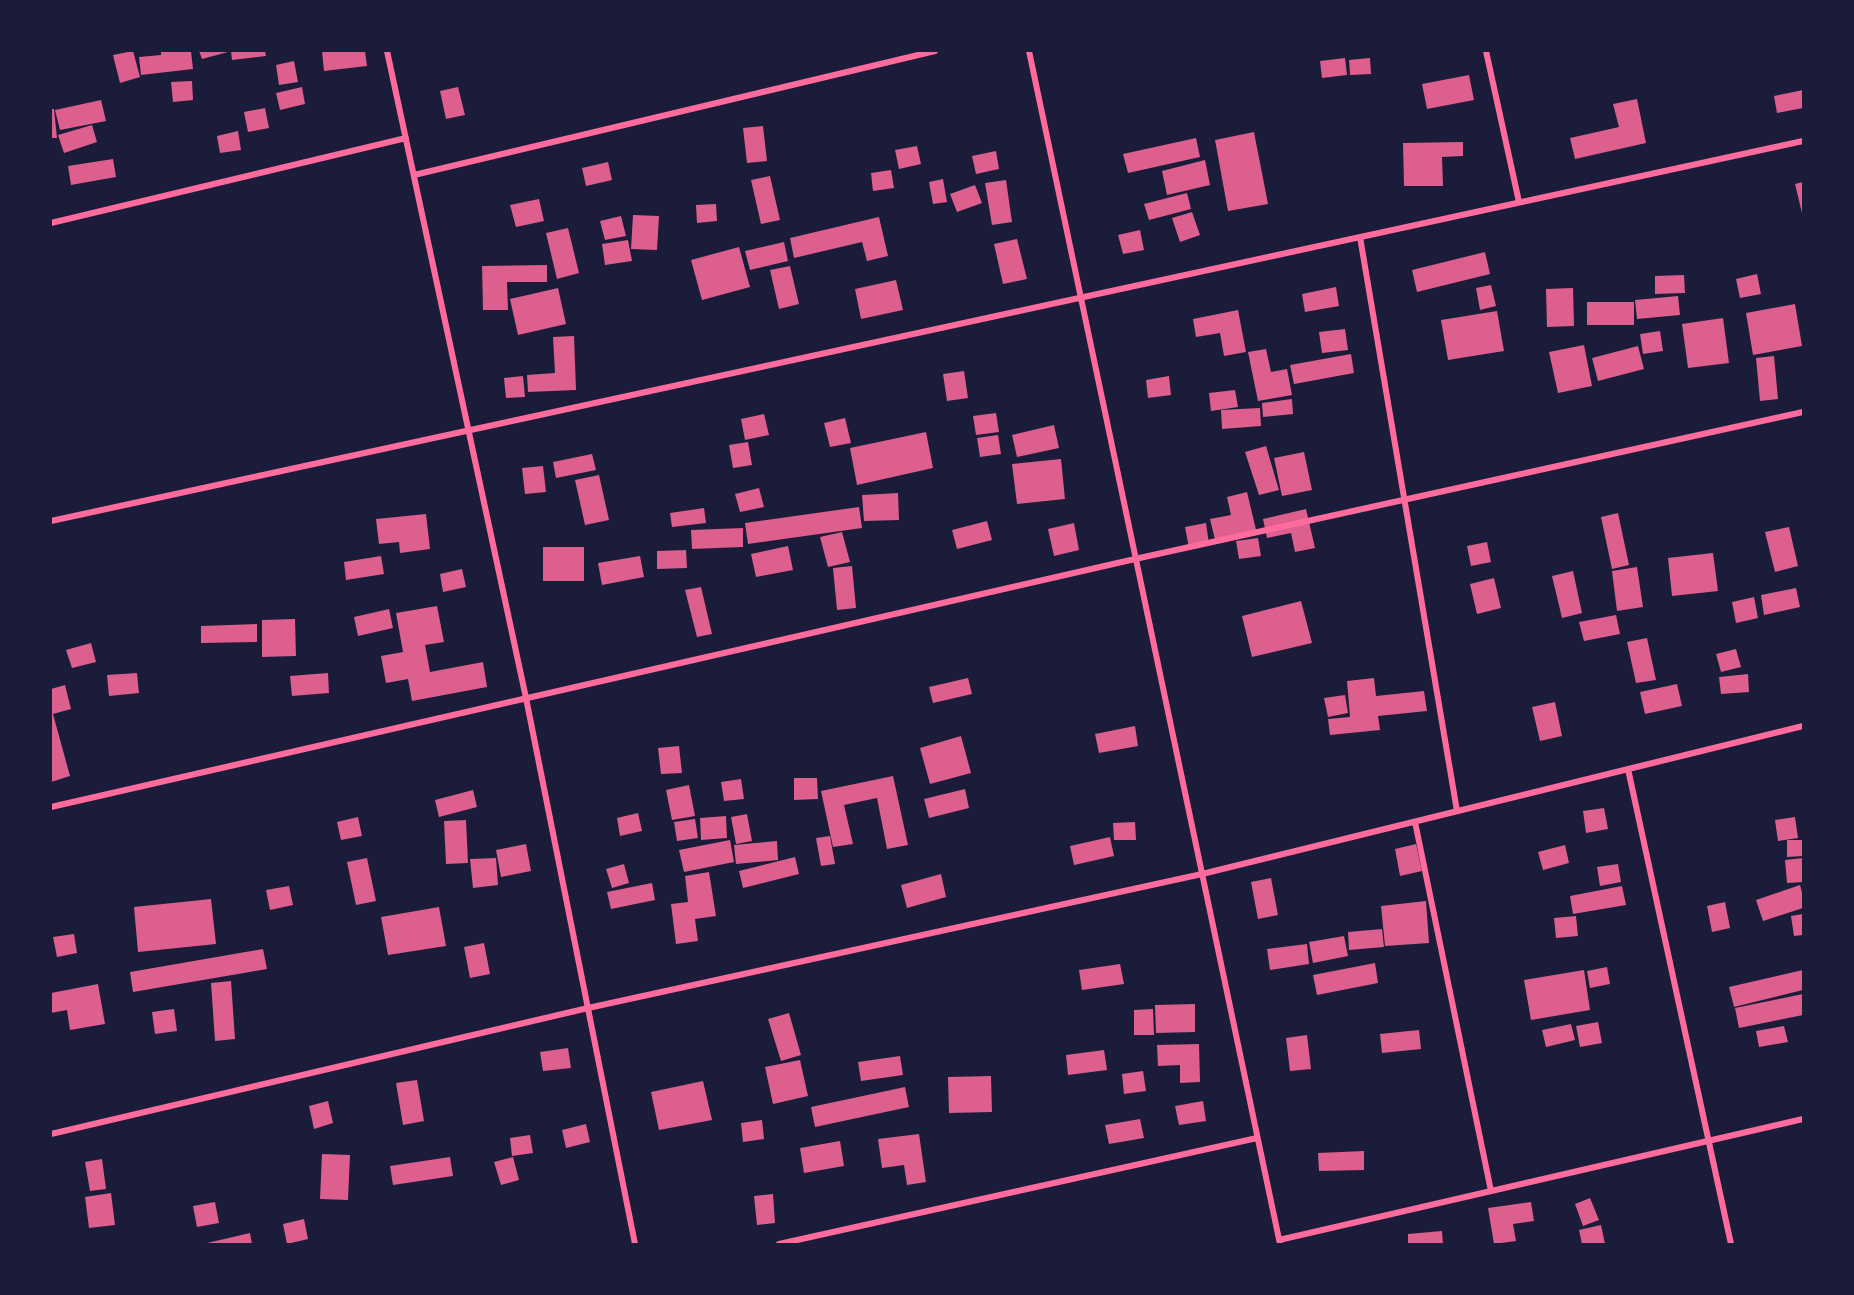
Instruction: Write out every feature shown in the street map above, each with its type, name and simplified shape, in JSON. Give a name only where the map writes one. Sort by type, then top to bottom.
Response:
[{"type":"street","points":[[387,51],[526,698],[635,1244]]},
{"type":"street","points":[[414,175],[935,51]]},
{"type":"street","points":[[1029,51],[1279,1242],[1803,1119]]},
{"type":"street","points":[[1486,51],[1520,202]]},
{"type":"street","points":[[51,223],[406,138]]},
{"type":"street","points":[[51,521],[1803,141]]},
{"type":"street","points":[[1360,237],[1457,811]]},
{"type":"street","points":[[51,807],[1136,559],[1803,412]]},
{"type":"street","points":[[51,1134],[588,1008],[1202,874],[1803,726]]},
{"type":"street","points":[[1628,769],[1731,1244]]},
{"type":"street","points":[[1415,822],[1491,1191]]},
{"type":"street","points":[[779,1244],[1257,1138]]},
{"type":"building","points":[[133,51],[140,77],[120,83],[113,55]]},
{"type":"building","points":[[161,51],[191,51],[193,69],[141,75],[139,57],[161,55]]},
{"type":"building","points":[[199,51],[228,51],[228,52],[202,59]]},
{"type":"building","points":[[231,51],[265,51],[266,56],[232,60]]},
{"type":"building","points":[[322,51],[365,51],[367,66],[324,71]]},
{"type":"building","points":[[1345,58],[1347,75],[1322,78],[1320,61]]},
{"type":"building","points":[[1370,58],[1371,74],[1350,75],[1349,60]]},
{"type":"building","points":[[294,61],[298,82],[279,85],[276,65]]},
{"type":"building","points":[[1469,75],[1474,100],[1427,109],[1422,84]]},
{"type":"building","points":[[192,81],[193,100],[173,102],[171,82]]},
{"type":"building","points":[[302,87],[305,104],[280,110],[276,93]]},
{"type":"building","points":[[458,87],[465,115],[446,119],[440,91]]},
{"type":"building","points":[[1803,90],[1803,108],[1777,113],[1774,96]]},
{"type":"building","points":[[1637,99],[1646,143],[1575,159],[1570,138],[1619,127],[1613,104]]},
{"type":"building","points":[[101,100],[106,121],[60,130],[55,110]]},
{"type":"building","points":[[265,108],[269,128],[248,132],[244,112]]},
{"type":"building","points":[[51,109],[54,109],[57,138],[51,138]]},
{"type":"building","points":[[92,125],[97,142],[64,153],[58,135]]},
{"type":"building","points":[[763,126],[767,161],[747,163],[743,128]]},
{"type":"building","points":[[238,131],[241,150],[220,153],[217,136]]},
{"type":"building","points":[[1254,132],[1268,204],[1228,211],[1215,140]]},
{"type":"building","points":[[1196,138],[1200,157],[1128,173],[1123,154]]},
{"type":"building","points":[[1463,142],[1463,156],[1442,157],[1443,186],[1404,186],[1403,143]]},
{"type":"building","points":[[917,146],[921,164],[899,169],[895,150]]},
{"type":"building","points":[[996,151],[999,169],[976,174],[972,156]]},
{"type":"building","points":[[113,159],[116,177],[71,185],[68,166]]},
{"type":"building","points":[[1205,160],[1210,185],[1167,195],[1162,171]]},
{"type":"building","points":[[608,162],[612,180],[586,186],[582,168]]},
{"type":"building","points":[[891,170],[894,188],[873,191],[871,173]]},
{"type":"building","points":[[770,176],[780,220],[761,224],[751,180]]},
{"type":"building","points":[[943,179],[947,202],[933,204],[929,182]]},
{"type":"building","points":[[1006,180],[1012,222],[992,225],[985,183]]},
{"type":"building","points":[[1803,182],[1803,213],[1802,213],[1795,184]]},
{"type":"building","points":[[975,185],[982,203],[957,212],[950,194]]},
{"type":"building","points":[[1187,193],[1191,209],[1149,220],[1144,204]]},
{"type":"building","points":[[539,199],[544,221],[516,227],[510,205]]},
{"type":"building","points":[[716,204],[717,221],[697,223],[696,205]]},
{"type":"building","points":[[1192,212],[1200,235],[1180,242],[1172,218]]},
{"type":"building","points":[[633,215],[659,216],[657,250],[631,249]]},
{"type":"building","points":[[621,216],[626,236],[605,240],[600,221]]},
{"type":"building","points":[[879,217],[888,256],[867,261],[862,242],[794,258],[790,238]]},
{"type":"building","points":[[568,228],[579,273],[557,279],[546,233]]},
{"type":"building","points":[[1140,230],[1144,250],[1123,254],[1118,235]]},
{"type":"building","points":[[1017,239],[1027,279],[1003,284],[994,244]]},
{"type":"building","points":[[628,240],[632,261],[605,265],[602,244]]},
{"type":"building","points":[[784,242],[788,261],[750,270],[745,251]]},
{"type":"building","points":[[739,247],[750,287],[702,300],[691,260]]},
{"type":"building","points":[[1485,252],[1490,274],[1417,292],[1412,270]]},
{"type":"building","points":[[547,265],[547,282],[507,282],[508,310],[483,310],[482,266]]},
{"type":"building","points":[[790,266],[799,304],[779,309],[770,270]]},
{"type":"building","points":[[1757,274],[1761,294],[1740,298],[1736,279]]},
{"type":"building","points":[[1684,275],[1685,293],[1655,294],[1655,276]]},
{"type":"building","points":[[896,280],[903,310],[861,319],[855,289]]},
{"type":"building","points":[[1491,285],[1496,306],[1480,310],[1476,288]]},
{"type":"building","points":[[1336,287],[1339,306],[1305,312],[1302,294]]},
{"type":"building","points":[[558,288],[566,324],[518,335],[510,299]]},
{"type":"building","points":[[1573,288],[1574,326],[1547,327],[1546,289]]},
{"type":"building","points":[[1678,296],[1680,315],[1637,319],[1635,300]]},
{"type":"building","points":[[1587,302],[1634,302],[1634,325],[1587,325]]},
{"type":"building","points":[[1795,304],[1802,346],[1753,355],[1746,313]]},
{"type":"building","points":[[1238,310],[1246,352],[1224,356],[1220,333],[1196,337],[1193,319]]},
{"type":"building","points":[[1497,311],[1504,351],[1448,360],[1441,320]]},
{"type":"building","points":[[1723,318],[1729,363],[1688,368],[1682,324]]},
{"type":"building","points":[[1345,329],[1348,350],[1322,353],[1319,332]]},
{"type":"building","points":[[1660,331],[1663,351],[1643,354],[1640,334]]},
{"type":"building","points":[[574,336],[576,390],[528,392],[527,375],[555,373],[553,337]]},
{"type":"building","points":[[1584,345],[1592,386],[1558,393],[1549,352]]},
{"type":"building","points":[[1638,346],[1644,369],[1598,381],[1592,358]]},
{"type":"building","points":[[1266,349],[1271,372],[1287,369],[1292,395],[1258,401],[1248,352]]},
{"type":"building","points":[[1351,354],[1354,373],[1294,384],[1290,365]]},
{"type":"building","points":[[1774,356],[1778,399],[1760,401],[1756,358]]},
{"type":"building","points":[[964,371],[968,398],[947,401],[943,374]]},
{"type":"building","points":[[523,376],[525,397],[506,398],[504,378]]},
{"type":"building","points":[[1169,376],[1171,395],[1148,398],[1146,380]]},
{"type":"building","points":[[1235,390],[1238,407],[1211,411],[1209,393]]},
{"type":"building","points":[[1292,399],[1293,414],[1263,417],[1262,403]]},
{"type":"building","points":[[1260,408],[1261,426],[1222,429],[1221,410]]},
{"type":"building","points":[[996,413],[999,432],[976,435],[973,416]]},
{"type":"building","points":[[764,414],[769,435],[745,440],[741,419]]},
{"type":"building","points":[[845,418],[851,443],[830,447],[824,423]]},
{"type":"building","points":[[1054,425],[1059,448],[1017,457],[1012,435]]},
{"type":"building","points":[[926,432],[933,468],[857,485],[850,448]]},
{"type":"building","points":[[998,435],[1001,454],[980,457],[977,438]]},
{"type":"building","points":[[748,442],[752,465],[733,468],[729,445]]},
{"type":"building","points":[[1266,446],[1279,490],[1259,495],[1245,452]]},
{"type":"building","points":[[1304,452],[1312,490],[1282,496],[1274,458]]},
{"type":"building","points":[[592,454],[596,470],[556,478],[553,462]]},
{"type":"building","points":[[1061,459],[1065,499],[1017,504],[1012,464]]},
{"type":"building","points":[[543,466],[546,492],[525,494],[522,468]]},
{"type":"building","points":[[599,475],[609,520],[585,525],[575,480]]},
{"type":"building","points":[[759,488],[764,507],[740,512],[735,494]]},
{"type":"building","points":[[1247,492],[1257,534],[1216,544],[1210,519],[1231,515],[1227,497]]},
{"type":"building","points":[[898,493],[899,520],[864,521],[862,495]]},
{"type":"building","points":[[859,507],[862,528],[748,544],[745,523]]},
{"type":"building","points":[[704,508],[706,523],[672,527],[670,513]]},
{"type":"building","points":[[1306,509],[1315,548],[1295,552],[1291,533],[1267,538],[1263,519]]},
{"type":"building","points":[[1618,513],[1629,565],[1612,569],[1601,517]]},
{"type":"building","points":[[426,514],[430,549],[400,553],[399,542],[379,544],[376,519]]},
{"type":"building","points":[[987,521],[992,540],[957,549],[952,530]]},
{"type":"building","points":[[1074,523],[1079,550],[1054,556],[1048,529]]},
{"type":"building","points":[[1206,523],[1209,544],[1189,548],[1185,527]]},
{"type":"building","points":[[1789,527],[1798,566],[1775,572],[1765,532]]},
{"type":"building","points":[[743,528],[743,547],[692,549],[691,530]]},
{"type":"building","points":[[842,532],[850,562],[828,567],[820,537]]},
{"type":"building","points":[[1258,538],[1261,556],[1239,559],[1236,541]]},
{"type":"building","points":[[1487,542],[1491,562],[1471,566],[1467,546]]},
{"type":"building","points":[[788,546],[793,570],[756,577],[751,554]]},
{"type":"building","points":[[543,547],[584,547],[584,581],[543,581]]},
{"type":"building","points":[[686,550],[687,568],[657,569],[657,551]]},
{"type":"building","points":[[1713,553],[1718,591],[1672,596],[1668,558]]},
{"type":"building","points":[[381,556],[384,574],[346,580],[344,562]]},
{"type":"building","points":[[640,556],[644,577],[602,585],[598,563]]},
{"type":"building","points":[[852,566],[856,608],[837,610],[833,568]]},
{"type":"building","points":[[1637,567],[1643,607],[1617,611],[1612,571]]},
{"type":"building","points":[[462,569],[466,587],[443,592],[440,574]]},
{"type":"building","points":[[1573,571],[1582,613],[1562,618],[1552,576]]},
{"type":"building","points":[[1494,578],[1501,608],[1477,614],[1470,584]]},
{"type":"building","points":[[701,587],[712,634],[697,637],[685,590]]},
{"type":"building","points":[[1796,588],[1800,607],[1764,615],[1761,595]]},
{"type":"building","points":[[1754,597],[1758,618],[1736,623],[1732,602]]},
{"type":"building","points":[[1301,601],[1312,643],[1252,657],[1242,616]]},
{"type":"building","points":[[437,606],[444,642],[425,645],[430,672],[483,662],[487,687],[412,701],[408,679],[386,683],[381,656],[403,652],[396,613]]},
{"type":"building","points":[[389,609],[393,628],[358,636],[354,617]]},
{"type":"building","points":[[1616,615],[1620,634],[1584,641],[1579,622]]},
{"type":"building","points":[[295,619],[296,656],[262,657],[262,620]]},
{"type":"building","points":[[257,624],[257,642],[201,643],[201,626]]},
{"type":"building","points":[[1647,638],[1656,680],[1636,683],[1627,642]]},
{"type":"building","points":[[91,643],[96,662],[72,668],[66,650]]},
{"type":"building","points":[[1736,649],[1741,667],[1721,672],[1716,654]]},
{"type":"building","points":[[137,673],[139,693],[109,696],[107,675]]},
{"type":"building","points":[[328,673],[329,693],[292,696],[290,676]]},
{"type":"building","points":[[1748,674],[1749,692],[1721,694],[1719,677]]},
{"type":"building","points":[[968,678],[972,694],[933,703],[929,687]]},
{"type":"building","points":[[1374,678],[1376,696],[1424,691],[1427,711],[1378,716],[1380,730],[1330,735],[1328,719],[1350,717],[1347,681]]},
{"type":"building","points":[[1677,684],[1682,706],[1645,714],[1640,692]]},
{"type":"building","points":[[65,685],[71,709],[53,714],[70,776],[51,782],[51,689]]},
{"type":"building","points":[[1345,695],[1348,713],[1328,717],[1324,698]]},
{"type":"building","points":[[1555,702],[1562,736],[1540,741],[1532,707]]},
{"type":"building","points":[[1135,726],[1138,746],[1099,753],[1095,734]]},
{"type":"building","points":[[961,736],[971,773],[930,784],[920,748]]},
{"type":"building","points":[[679,746],[682,773],[661,774],[658,748]]},
{"type":"building","points":[[893,776],[908,845],[887,849],[877,798],[844,805],[853,844],[833,847],[821,791]]},
{"type":"building","points":[[794,778],[817,778],[818,799],[794,800]]},
{"type":"building","points":[[741,779],[744,799],[724,801],[721,782]]},
{"type":"building","points":[[689,785],[695,816],[672,820],[666,790]]},
{"type":"building","points":[[965,789],[969,808],[929,818],[924,799]]},
{"type":"building","points":[[473,790],[477,807],[439,817],[435,800]]},
{"type":"building","points":[[1604,808],[1608,829],[1586,833],[1583,811]]},
{"type":"building","points":[[638,813],[642,831],[620,836],[617,818]]},
{"type":"building","points":[[747,814],[752,841],[736,844],[731,817]]},
{"type":"building","points":[[726,816],[727,838],[701,840],[700,818]]},
{"type":"building","points":[[358,817],[362,836],[341,840],[337,822]]},
{"type":"building","points":[[1795,817],[1798,838],[1778,841],[1775,820]]},
{"type":"building","points":[[695,819],[698,838],[677,841],[674,822]]},
{"type":"building","points":[[466,820],[468,863],[446,864],[444,821]]},
{"type":"building","points":[[1135,822],[1136,840],[1114,840],[1113,823]]},
{"type":"building","points":[[830,836],[835,864],[821,866],[816,838]]},
{"type":"building","points":[[1110,837],[1114,856],[1074,865],[1070,846]]},
{"type":"building","points":[[730,840],[734,862],[684,872],[679,850]]},
{"type":"building","points":[[1787,840],[1803,840],[1803,856],[1787,857]]},
{"type":"building","points":[[777,841],[778,860],[736,864],[734,845]]},
{"type":"building","points":[[526,844],[531,871],[501,877],[496,850]]},
{"type":"building","points":[[1416,844],[1422,871],[1400,876],[1395,849]]},
{"type":"building","points":[[1565,845],[1569,863],[1543,870],[1538,852]]},
{"type":"building","points":[[795,857],[799,874],[743,888],[739,871]]},
{"type":"building","points":[[367,858],[376,901],[356,905],[347,862]]},
{"type":"building","points":[[496,858],[498,885],[473,888],[470,859]]},
{"type":"building","points":[[1803,858],[1803,882],[1787,883],[1785,860]]},
{"type":"building","points":[[624,864],[629,883],[612,888],[606,869]]},
{"type":"building","points":[[1618,864],[1621,882],[1600,886],[1597,867]]},
{"type":"building","points":[[709,872],[716,916],[695,919],[698,941],[676,944],[671,904],[688,902],[685,876]]},
{"type":"building","points":[[941,874],[946,897],[907,908],[901,885]]},
{"type":"building","points":[[1271,878],[1278,915],[1258,919],[1251,882]]},
{"type":"building","points":[[652,883],[655,900],[611,909],[607,892]]},
{"type":"building","points":[[1800,885],[1803,908],[1763,921],[1756,900]]},
{"type":"building","points":[[289,886],[293,905],[270,910],[266,890]]},
{"type":"building","points":[[1622,886],[1626,905],[1573,914],[1570,896]]},
{"type":"building","points":[[211,899],[216,944],[138,952],[134,907]]},
{"type":"building","points":[[1426,901],[1429,943],[1385,946],[1381,906]]},
{"type":"building","points":[[1725,902],[1730,928],[1712,932],[1707,906]]},
{"type":"building","points":[[439,907],[446,946],[388,955],[381,917]]},
{"type":"building","points":[[1803,914],[1803,935],[1794,936],[1791,916]]},
{"type":"building","points":[[1576,916],[1578,936],[1556,938],[1554,918]]},
{"type":"building","points":[[1382,929],[1384,947],[1349,950],[1348,932]]},
{"type":"building","points":[[74,934],[77,953],[57,957],[53,937]]},
{"type":"building","points":[[1344,936],[1348,956],[1313,963],[1309,942]]},
{"type":"building","points":[[484,943],[490,974],[470,978],[464,947]]},
{"type":"building","points":[[1307,944],[1309,964],[1270,970],[1267,949]]},
{"type":"building","points":[[263,949],[267,969],[133,992],[130,972]]},
{"type":"building","points":[[1375,963],[1378,983],[1317,995],[1313,975]]},
{"type":"building","points":[[1120,964],[1124,984],[1082,990],[1079,970]]},
{"type":"building","points":[[1607,967],[1610,984],[1590,988],[1587,971]]},
{"type":"building","points":[[1584,970],[1590,1010],[1531,1020],[1524,980]]},
{"type":"building","points":[[1803,970],[1803,990],[1734,1007],[1729,987]]},
{"type":"building","points":[[231,981],[235,1039],[215,1041],[211,983]]},
{"type":"building","points":[[98,984],[105,1024],[70,1030],[67,1010],[51,1013],[51,993]]},
{"type":"building","points":[[1803,994],[1803,1015],[1739,1028],[1735,1008]]},
{"type":"building","points":[[1195,1004],[1195,1032],[1156,1033],[1155,1005]]},
{"type":"building","points":[[174,1009],[177,1031],[155,1034],[152,1012]]},
{"type":"building","points":[[1153,1009],[1154,1035],[1134,1035],[1134,1010]]},
{"type":"building","points":[[789,1013],[801,1055],[781,1061],[768,1019]]},
{"type":"building","points":[[1598,1022],[1602,1043],[1580,1047],[1576,1026]]},
{"type":"building","points":[[1571,1024],[1575,1040],[1546,1047],[1542,1030]]},
{"type":"building","points":[[1784,1026],[1788,1042],[1759,1047],[1756,1031]]},
{"type":"building","points":[[1419,1030],[1421,1049],[1382,1053],[1380,1034]]},
{"type":"building","points":[[1307,1035],[1311,1069],[1290,1071],[1286,1038]]},
{"type":"building","points":[[1199,1044],[1200,1082],[1180,1083],[1180,1065],[1158,1066],[1157,1045]]},
{"type":"building","points":[[568,1048],[571,1068],[543,1071],[540,1052]]},
{"type":"building","points":[[1104,1050],[1107,1070],[1068,1075],[1066,1055]]},
{"type":"building","points":[[900,1056],[903,1075],[861,1081],[858,1062]]},
{"type":"building","points":[[800,1060],[808,1096],[773,1104],[765,1067]]},
{"type":"building","points":[[1143,1071],[1146,1091],[1124,1094],[1122,1074]]},
{"type":"building","points":[[991,1076],[992,1112],[949,1113],[948,1077]]},
{"type":"building","points":[[417,1080],[424,1121],[403,1125],[396,1083]]},
{"type":"building","points":[[703,1081],[712,1120],[659,1130],[651,1092]]},
{"type":"building","points":[[905,1087],[909,1107],[815,1127],[811,1107]]},
{"type":"building","points":[[328,1101],[333,1123],[314,1129],[309,1106]]},
{"type":"building","points":[[1203,1101],[1206,1121],[1179,1125],[1175,1106]]},
{"type":"building","points":[[1140,1119],[1144,1138],[1109,1144],[1105,1125]]},
{"type":"building","points":[[762,1120],[764,1139],[743,1142],[741,1123]]},
{"type":"building","points":[[586,1124],[590,1142],[566,1148],[562,1130]]},
{"type":"building","points":[[919,1134],[926,1182],[907,1185],[904,1165],[882,1168],[878,1139]]},
{"type":"building","points":[[530,1135],[533,1153],[512,1156],[510,1138]]},
{"type":"building","points":[[840,1141],[844,1166],[804,1173],[800,1148]]},
{"type":"building","points":[[1364,1151],[1364,1170],[1319,1171],[1318,1153]]},
{"type":"building","points":[[322,1154],[350,1155],[348,1200],[320,1199]]},
{"type":"building","points":[[450,1157],[453,1176],[393,1185],[390,1166]]},
{"type":"building","points":[[513,1157],[519,1180],[501,1185],[494,1162]]},
{"type":"building","points":[[102,1159],[106,1189],[90,1191],[85,1162]]},
{"type":"building","points":[[111,1193],[115,1225],[89,1228],[85,1197]]},
{"type":"building","points":[[773,1194],[775,1223],[757,1225],[754,1196]]},
{"type":"building","points":[[1590,1198],[1599,1220],[1583,1226],[1575,1204]]},
{"type":"building","points":[[215,1202],[219,1223],[197,1227],[193,1206]]},
{"type":"building","points":[[1531,1202],[1534,1221],[1513,1224],[1516,1241],[1494,1244],[1488,1208]]},
{"type":"building","points":[[304,1219],[308,1239],[287,1244],[283,1224]]},
{"type":"building","points":[[1601,1225],[1605,1244],[1582,1244],[1579,1230]]},
{"type":"building","points":[[1442,1231],[1443,1244],[1408,1244],[1408,1234]]},
{"type":"building","points":[[250,1233],[252,1244],[207,1244],[207,1243]]}]
